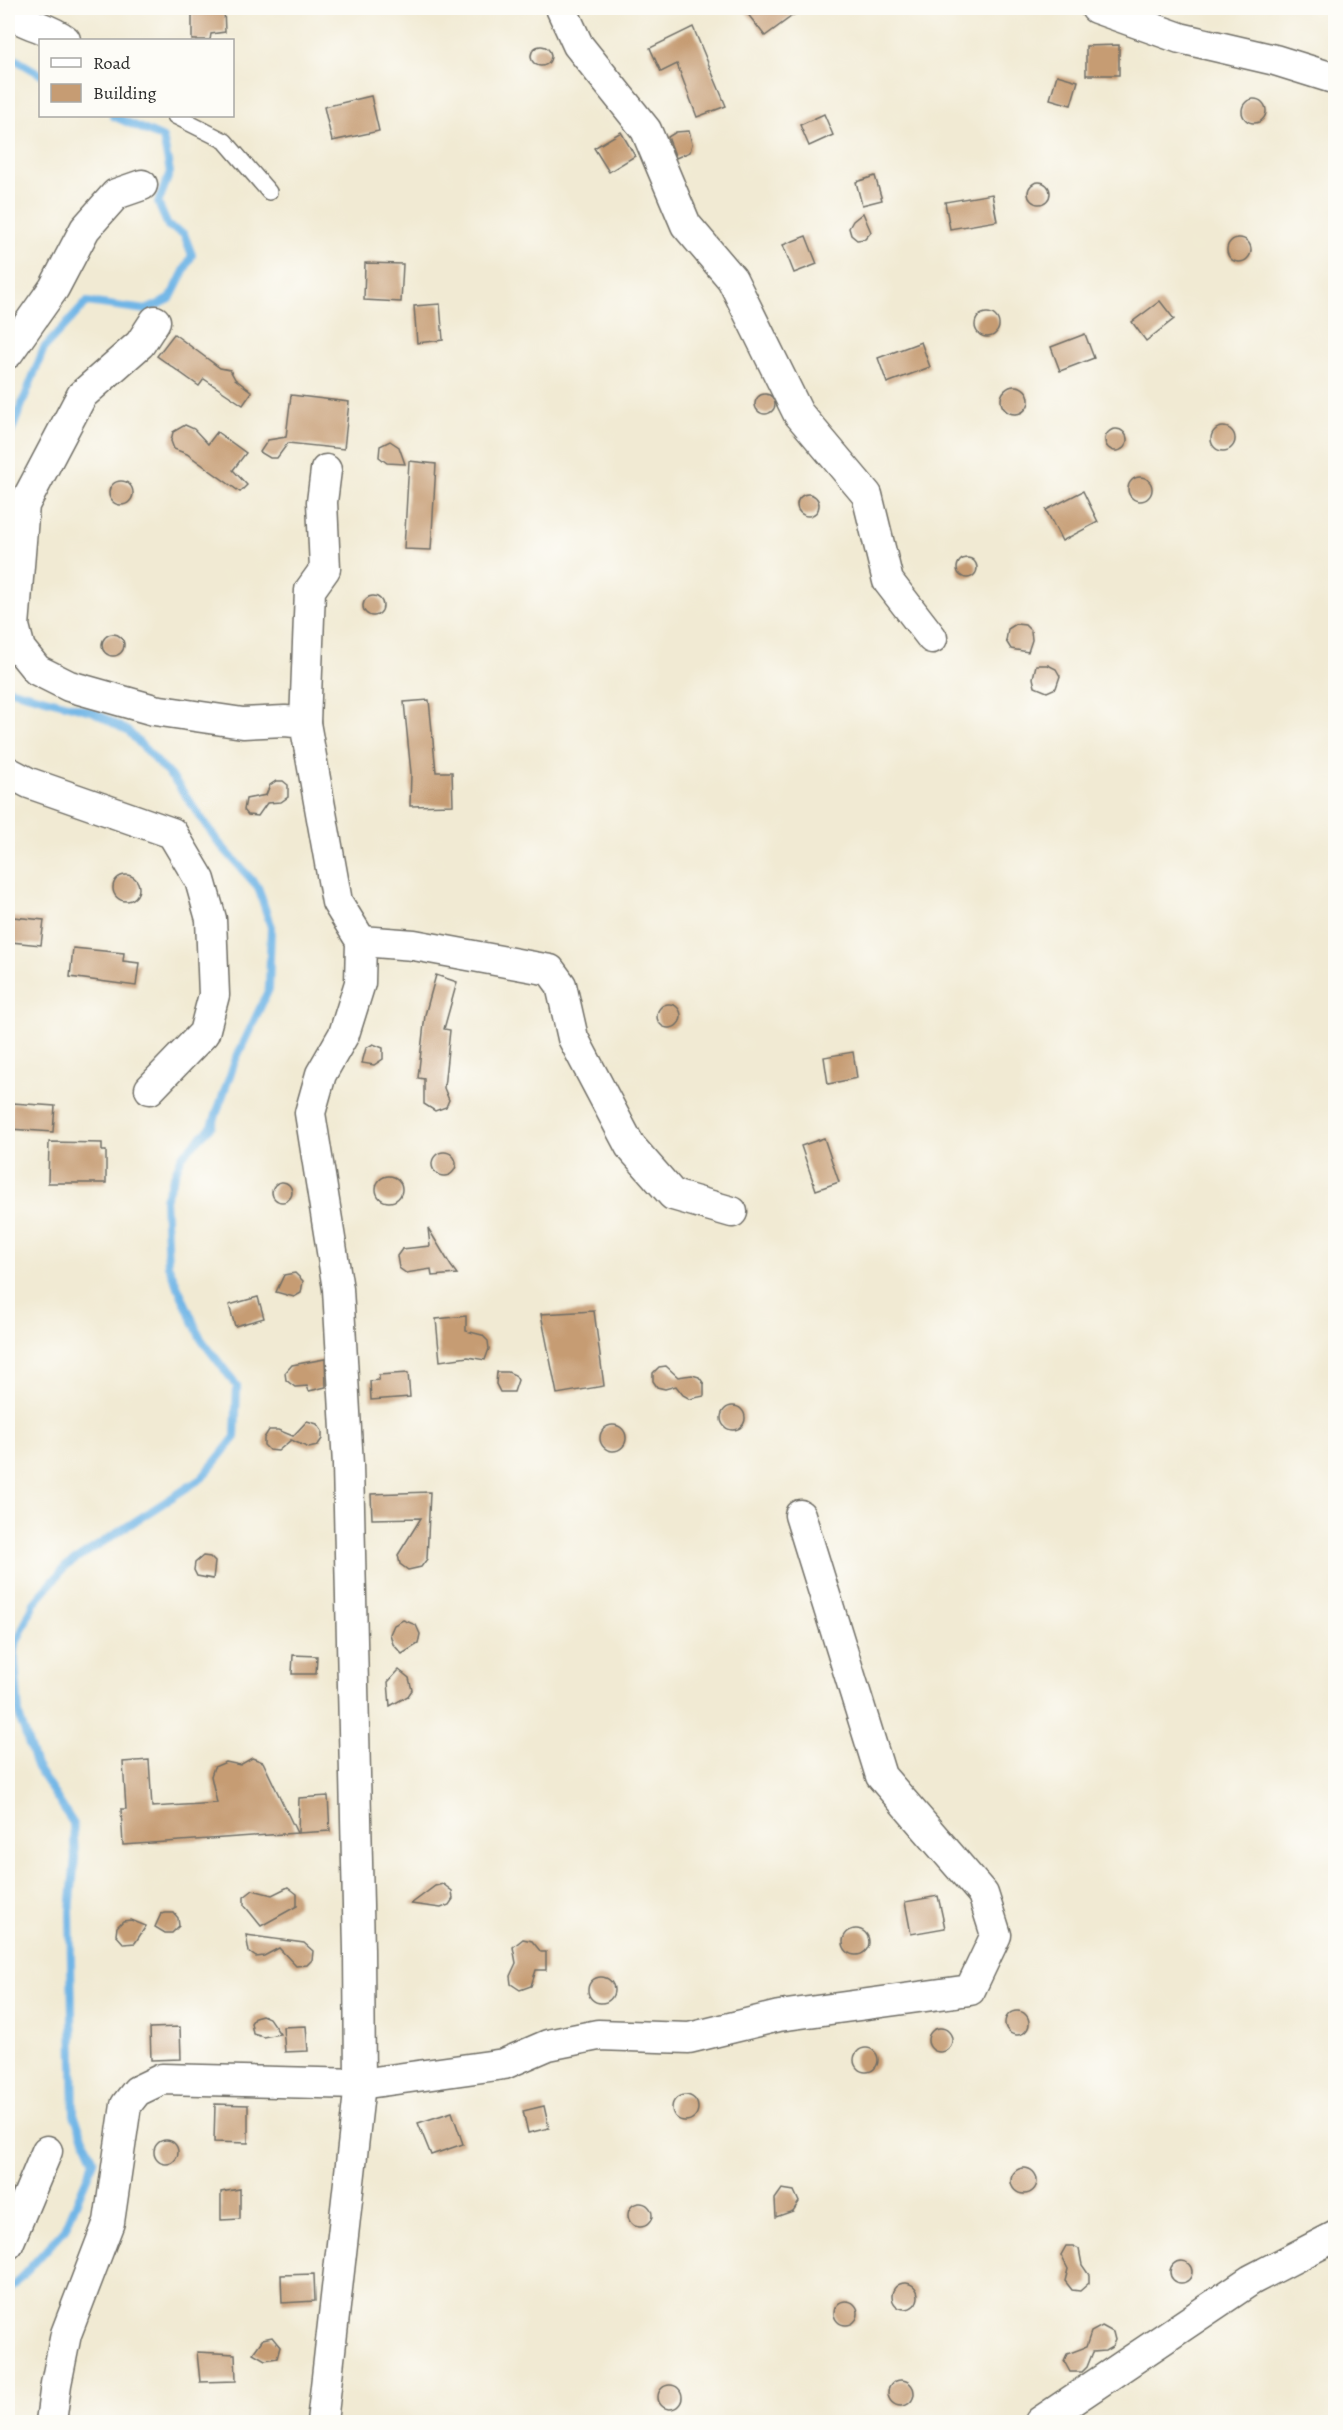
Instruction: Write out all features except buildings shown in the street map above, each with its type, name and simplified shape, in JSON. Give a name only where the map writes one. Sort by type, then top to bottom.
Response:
[{"type":"street","points":[[561,8],[578,45],[646,130],[686,225],[732,279],[798,413],[867,495],[888,581],[932,638]]},
{"type":"street","points":[[1096,8],[1180,38],[1275,60],[1335,79]]},
{"type":"street","points":[[8,9],[16,19],[51,30],[64,39]]},
{"type":"street","points":[[8,353],[54,288],[85,229],[116,194],[142,185]]},
{"type":"street","points":[[155,321],[140,344],[82,395],[24,505],[14,626],[20,649],[37,670],[69,686],[154,710],[243,723],[285,721],[305,723]]},
{"type":"street","points":[[322,2422],[360,2084],[348,1466],[338,1288],[310,1113],[321,1074],[344,1034],[360,983],[361,941],[337,902],[305,723],[310,590],[325,569],[322,502],[326,470]]},
{"type":"street","points":[[8,772],[29,783],[172,833],[200,880],[211,919],[214,994],[204,1033],[150,1089]]},
{"type":"street","points":[[361,941],[414,945],[550,970],[561,985],[573,1038],[630,1146],[673,1195],[732,1212]]},
{"type":"street","points":[[51,2422],[66,2334],[109,2222],[126,2105],[137,2091],[162,2079],[360,2084],[504,2064],[548,2045],[598,2035],[689,2038],[779,2016],[970,1990],[996,1935],[983,1894],[881,1776],[800,1515]]},
{"type":"street","points":[[8,2244],[47,2151]]},
{"type":"street","points":[[1040,2422],[1251,2280],[1335,2236]]},
{"type":"lane","points":[[177,117],[225,141],[269,192]]},
{"type":"waterway","points":[[8,55],[39,73]]},
{"type":"waterway","points":[[8,440],[44,348],[87,302],[146,310],[170,299],[192,255],[184,234],[168,226],[158,203],[170,172],[163,138],[115,117]]},
{"type":"waterway","points":[[8,689],[94,712],[129,732],[176,782],[218,842],[258,887],[271,927],[269,989],[235,1061],[212,1126],[182,1156],[165,1199],[168,1265],[201,1339],[237,1386],[235,1437],[202,1478],[66,1566],[34,1603],[14,1648],[19,1715],[36,1766],[73,1823],[75,1857],[70,1911],[74,2115],[94,2161],[65,2229],[8,2292]]}]
